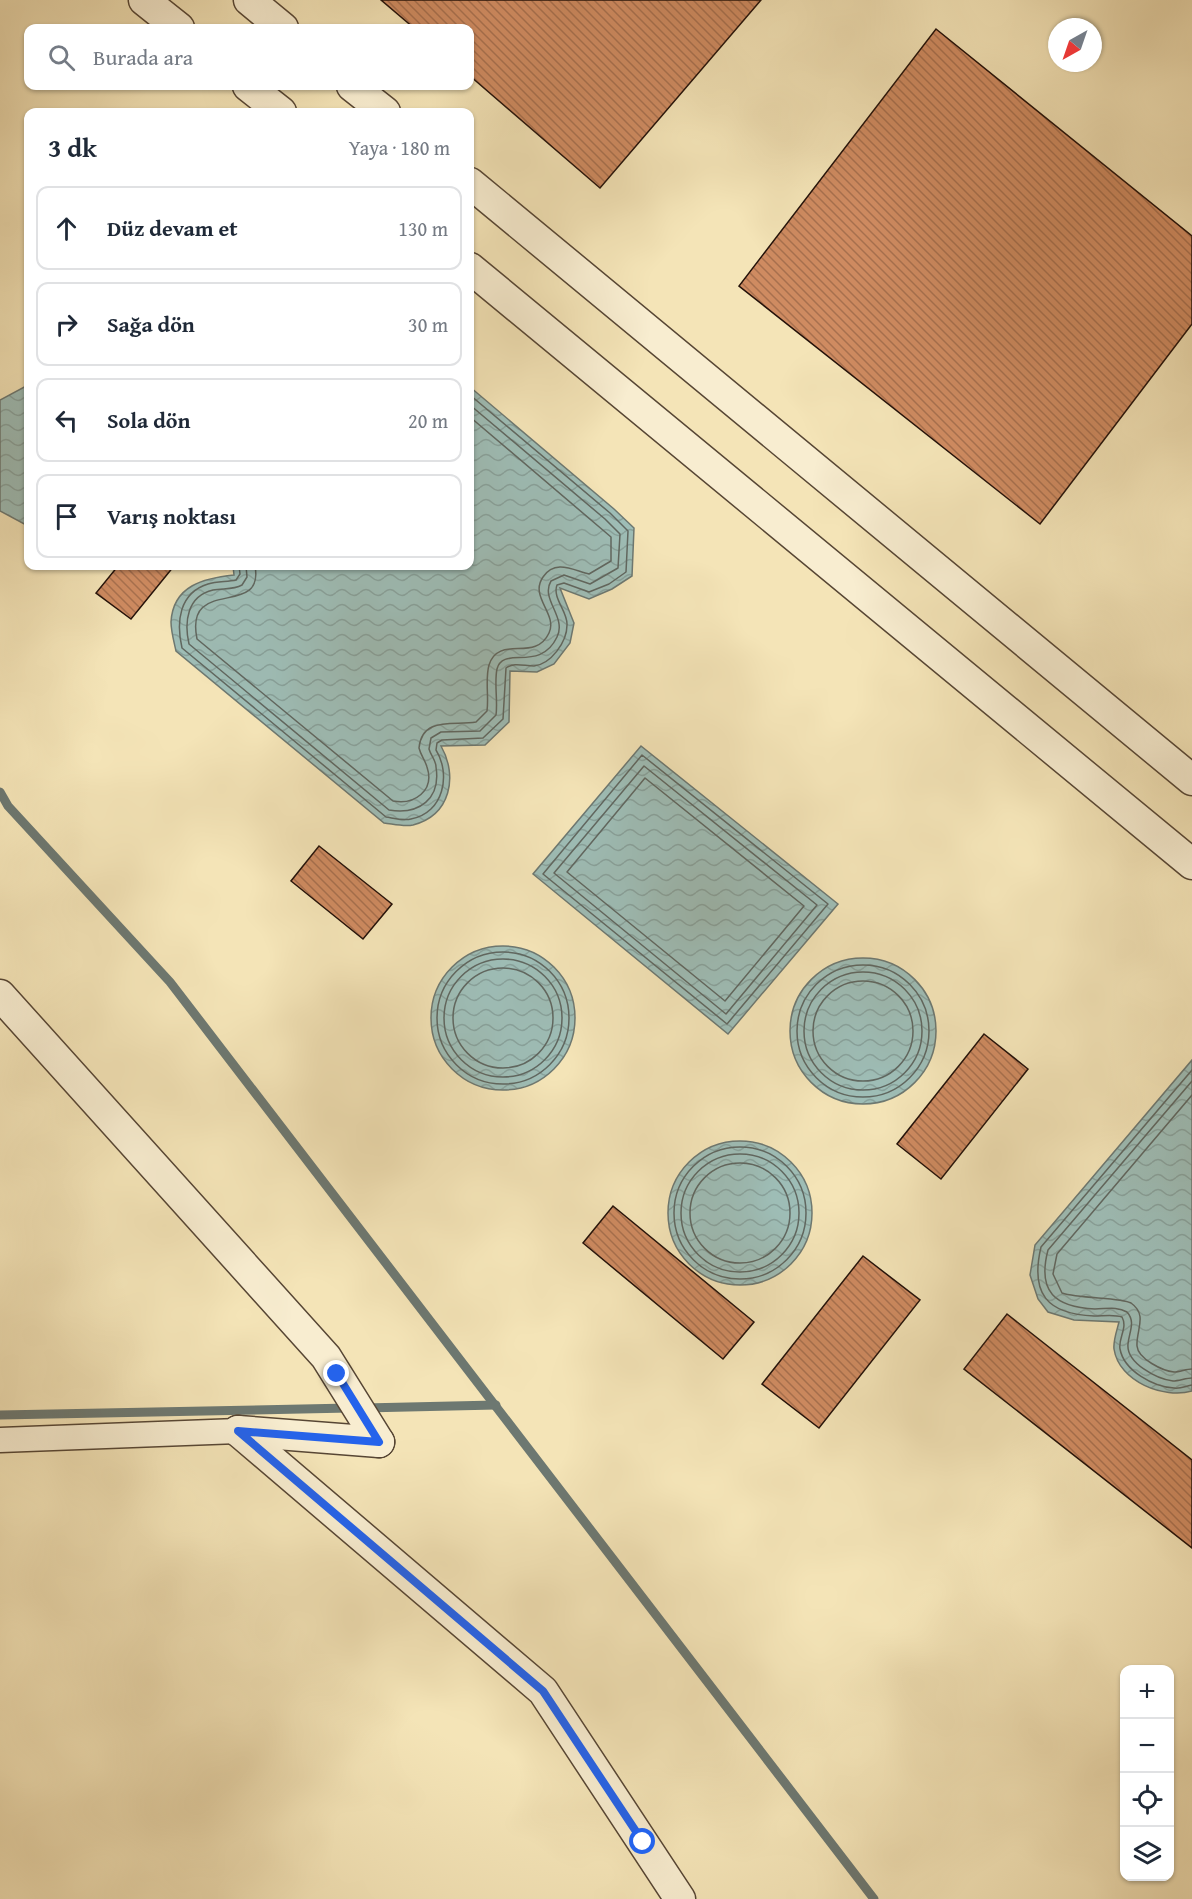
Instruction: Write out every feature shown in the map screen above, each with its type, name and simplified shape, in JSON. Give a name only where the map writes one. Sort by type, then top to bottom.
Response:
[{"type":"street","points":[[144,0],[174,24]]},
{"type":"street","points":[[249,0],[278,24]]},
{"type":"street","points":[[253,90],[275,108]]},
{"type":"street","points":[[357,90],[380,108]]},
{"type":"street","points":[[474,186],[1192,780]]},
{"type":"street","points":[[474,271],[1190,862]]},
{"type":"street","points":[[0,995],[327,1357],[379,1442],[238,1431],[0,1440]]},
{"type":"street","points":[[238,1431],[543,1691],[680,1899]]},
{"type":"water","points":[[24,387],[24,524],[0,511],[0,400]]},
{"type":"water","points":[[474,390],[634,528],[632,576],[612,589],[589,599],[560,588],[574,623],[570,643],[554,664],[537,672],[510,671],[509,722],[485,745],[441,746],[449,770],[448,793],[436,813],[413,825],[384,823],[176,651],[171,622],[173,609],[178,599],[192,586],[202,581],[234,575],[233,570],[474,570]]},
{"type":"water","points":[[641,746],[838,904],[728,1034],[533,874]]},
{"type":"water","points":[[503,946],[531,951],[554,967],[570,990],[575,1018],[570,1046],[554,1069],[531,1085],[503,1090],[475,1085],[452,1069],[436,1046],[431,1018],[436,990],[452,967],[475,951]]},
{"type":"water","points":[[863,958],[891,964],[914,980],[930,1003],[936,1031],[930,1059],[914,1082],[891,1098],[863,1104],[835,1098],[812,1082],[796,1059],[790,1031],[796,1003],[812,980],[835,964]]},
{"type":"water","points":[[1192,1060],[1192,1391],[1181,1393],[1156,1390],[1133,1379],[1124,1371],[1114,1349],[1119,1322],[1074,1320],[1048,1312],[1038,1299],[1030,1275],[1035,1245]]},
{"type":"water","points":[[740,1141],[768,1146],[791,1162],[807,1185],[812,1213],[807,1241],[791,1264],[768,1280],[740,1285],[712,1280],[689,1264],[673,1241],[668,1213],[673,1185],[689,1162],[712,1146]]},
{"type":"building","points":[[381,0],[761,0],[600,188],[474,79],[474,24],[409,24]]},
{"type":"building","points":[[936,29],[1192,236],[1192,324],[1040,524],[739,286]]},
{"type":"building","points":[[115,570],[171,570],[131,619],[96,593]]},
{"type":"building","points":[[319,846],[392,904],[363,939],[291,881]]},
{"type":"building","points":[[984,1034],[1028,1069],[941,1179],[897,1144]]},
{"type":"building","points":[[613,1206],[754,1322],[723,1359],[583,1243]]},
{"type":"building","points":[[863,1256],[920,1300],[819,1428],[762,1384]]},
{"type":"building","points":[[1007,1314],[1192,1460],[1192,1548],[964,1369]]},
{"type":"waterway","points":[[0,792],[8,806],[170,982],[874,1899]]},
{"type":"waterway","points":[[364,1408],[496,1405]]},
{"type":"waterway","points":[[0,1415],[350,1408]]},
{"type":"route","points":[[337,1374],[379,1442],[238,1431],[543,1691],[643,1842]]}]
